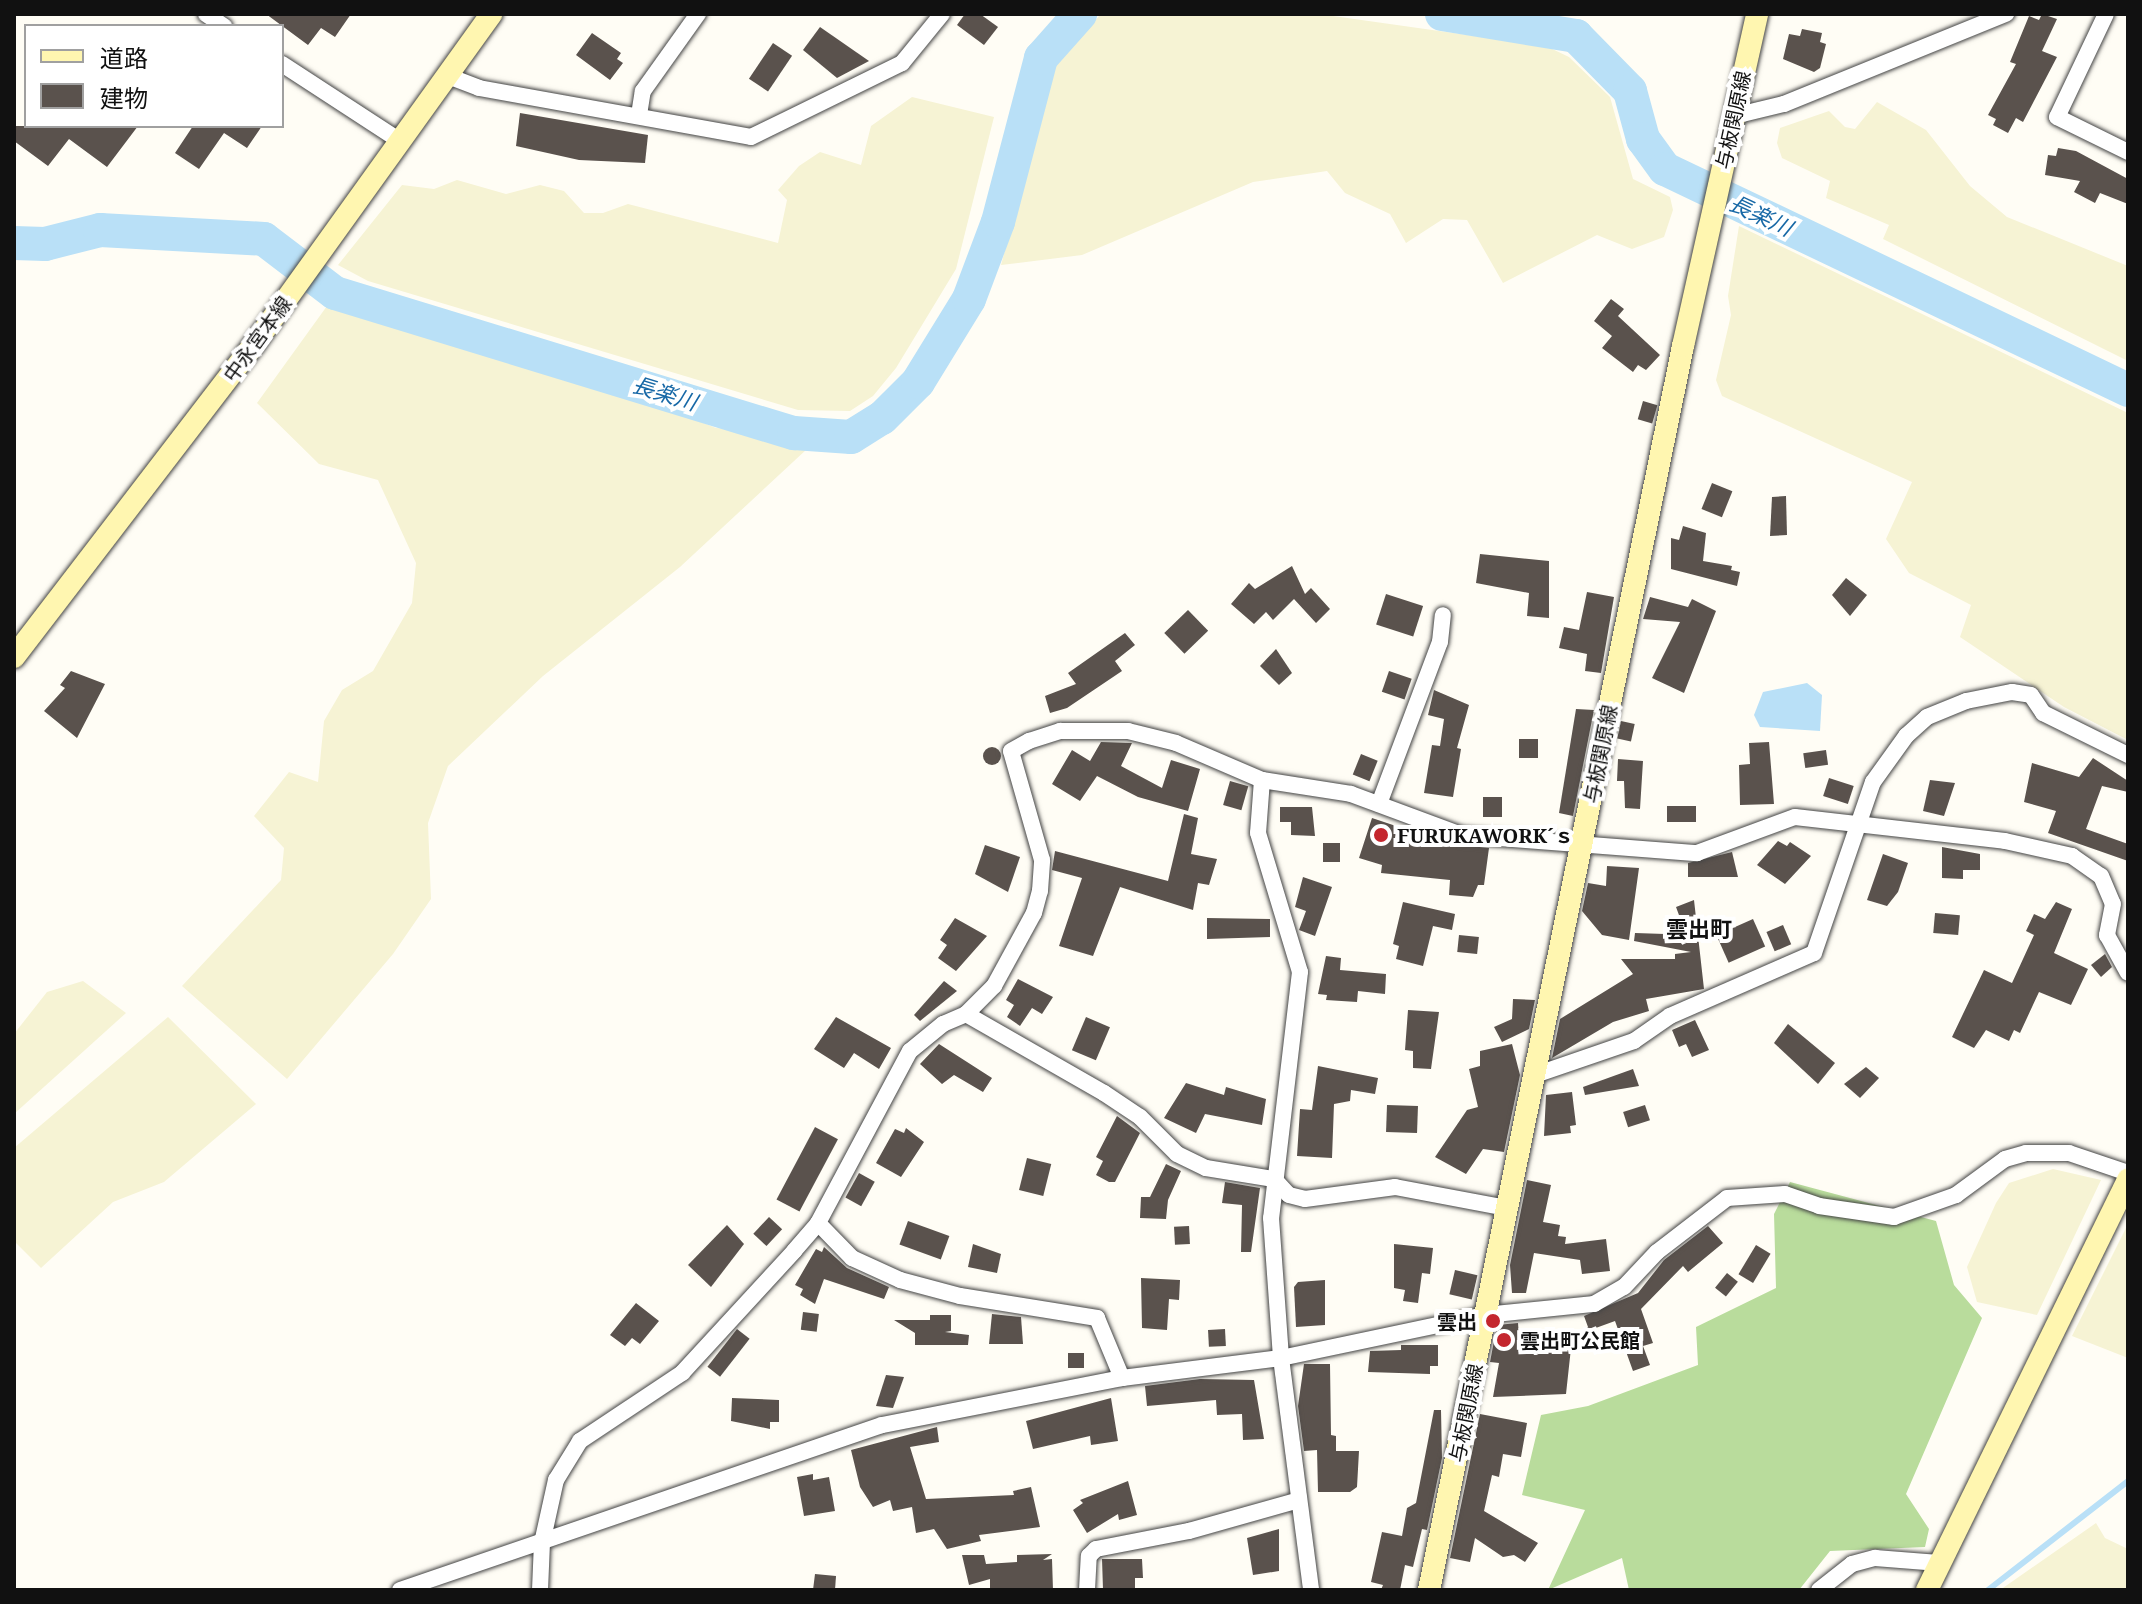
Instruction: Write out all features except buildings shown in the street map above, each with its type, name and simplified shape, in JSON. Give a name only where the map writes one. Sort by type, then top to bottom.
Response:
[{"type":"main road","name":"中永宮本線","points":[[14,657],[287,299],[491,14]]},
{"type":"main road","name":"与板関原線","points":[[1429,1590],[1506,1208],[1757,14]]},
{"type":"main road","points":[[1927,1590],[2128,1180]]},
{"type":"street","points":[[639,115],[643,91],[698,14]]},
{"type":"street","points":[[448,76],[479,88],[751,137],[902,63],[942,14]]},
{"type":"street","points":[[1734,116],[1784,104],[2006,14]]},
{"type":"street","points":[[2106,14],[2057,117],[2128,152]]},
{"type":"street","points":[[284,65],[400,141]]},
{"type":"street","points":[[1379,804],[1440,642],[1443,615]]},
{"type":"street","points":[[1535,1075],[1634,1041],[1670,1016],[1814,953],[1873,782],[1906,736],[1927,717],[1966,701],[2012,692],[2031,695],[2043,713],[2128,755]]},
{"type":"street","points":[[540,1590],[542,1543],[556,1480],[580,1441],[682,1373],[818,1223],[910,1051],[943,1024],[966,1014],[994,986],[1034,913],[1040,891],[1042,860],[1011,751],[1060,731],[1128,731],[1176,743],[1262,780],[1338,791],[1461,835],[1697,853],[1795,817],[2005,841],[2089,863],[2109,890],[2113,904],[2107,935],[2128,973]]},
{"type":"street","points":[[1262,780],[1258,833],[1300,972],[1301,993],[1271,1218],[1281,1358],[1311,1590]]},
{"type":"street","points":[[966,1014],[1104,1093],[1191,1162],[1274,1179],[1289,1195],[1305,1199],[1395,1187],[1506,1208]]},
{"type":"street","points":[[400,1590],[882,1425],[1122,1378],[1281,1358],[1485,1315],[1594,1304],[1624,1287],[1657,1252],[1727,1198],[1785,1194],[1844,1211],[1894,1217],[1956,1195],[2005,1159],[2026,1153],[2069,1153],[2128,1173]]},
{"type":"street","points":[[818,1223],[852,1258],[900,1280],[960,1296],[1097,1318],[1122,1378]]},
{"type":"street","points":[[1087,1590],[1089,1556],[1096,1549],[1189,1531],[1299,1500]]},
{"type":"street","points":[[1819,1590],[1852,1564],[1875,1558],[1939,1563]]},
{"type":"shaded area","points":[[1101,14],[1319,14],[1546,46],[1569,57],[1610,97],[1633,179],[1670,197],[1673,210],[1664,237],[1632,249],[1597,235],[1503,283],[1467,220],[1443,219],[1406,243],[1390,214],[1345,193],[1327,171],[1253,182],[1082,255],[1001,265],[1055,64]]},
{"type":"shaded area","points":[[912,97],[994,117],[956,269],[896,368],[873,396],[850,411],[798,410],[368,281],[338,265],[402,185],[434,189],[457,180],[506,194],[540,185],[564,191],[584,213],[603,213],[628,204],[778,243],[787,200],[778,190],[799,166],[820,152],[861,165],[871,126]]},
{"type":"shaded area","points":[[1877,102],[1926,130],[1970,186],[2007,217],[2128,266],[2128,361],[1883,239],[1889,225],[1826,198],[1830,181],[1782,158],[1777,143],[1780,128],[1829,111],[1845,127],[1855,129]]},
{"type":"shaded area","points":[[1739,226],[2128,413],[2128,740],[2064,707],[1960,637],[1971,605],[1909,573],[1886,539],[1912,482],[1722,396],[1716,380],[1731,315],[1728,296]]},
{"type":"shaded area","points":[[327,306],[646,400],[716,428],[750,430],[807,449],[680,567],[543,676],[448,766],[428,823],[431,899],[393,954],[287,1079],[182,986],[281,880],[284,848],[254,816],[289,772],[318,782],[324,721],[342,690],[373,671],[412,603],[416,563],[378,480],[319,464],[257,403]]},
{"type":"shaded area","points":[[83,981],[126,1013],[14,1114],[14,1034],[47,992]]},
{"type":"shaded area","points":[[168,1017],[256,1104],[164,1182],[113,1202],[41,1268],[14,1241],[14,1148]]},
{"type":"shaded area","points":[[2053,1169],[2101,1180],[2037,1315],[1977,1302],[1967,1267],[1996,1203],[2009,1183]]},
{"type":"shaded area","points":[[2128,1224],[2128,1358],[2072,1336]]},
{"type":"shaded area","points":[[2096,1523],[2105,1538],[2128,1549],[2128,1590],[2000,1590]]},
{"type":"green space","points":[[1790,1182],[1936,1221],[1954,1285],[1982,1318],[1906,1494],[1929,1529],[1925,1547],[1830,1551],[1799,1590],[1629,1590],[1622,1558],[1548,1590],[1585,1510],[1522,1495],[1541,1415],[1588,1406],[1698,1365],[1696,1327],[1776,1288],[1774,1214]]},
{"type":"water","points":[[1807,683],[1822,695],[1820,731],[1760,727],[1754,715],[1763,692]]},
{"type":"waterway","name":"長楽川","points":[[14,243],[45,244],[100,230],[264,239],[335,293],[794,433],[851,437],[882,418],[918,382],[969,299],[998,222],[1041,58],[1080,14]]},
{"type":"waterway","name":"長楽川","points":[[1442,14],[1576,36],[1630,91],[1643,139],[1665,169],[2128,390]]},
{"type":"waterway","points":[[1988,1590],[2128,1481]]},
{"type":"place","name":"FURUKAWORK´ｓ","points":[[1381,835]]},
{"type":"place","name":"雲出","points":[[1493,1321]]},
{"type":"place","name":"雲出町公民館","points":[[1504,1340]]},
{"type":"district","name":"雲出町","points":[[1699,929]]}]
